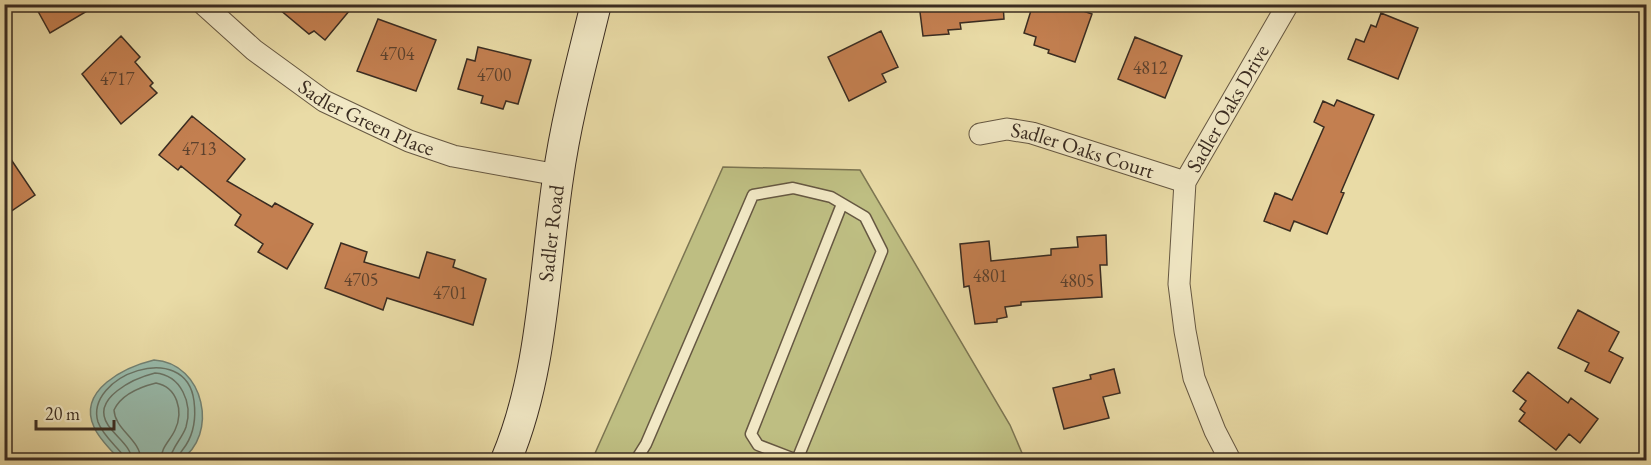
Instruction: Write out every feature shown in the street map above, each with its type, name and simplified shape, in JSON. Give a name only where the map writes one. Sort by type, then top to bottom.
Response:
[{"type":"street","name":"Sadler Green Place","points":[[202,4],[255,51],[324,101],[409,141],[453,156],[558,175]]},
{"type":"street","name":"Sadler Road","points":[[506,460],[517,434],[532,370],[558,175],[596,4]]},
{"type":"street","name":"Sadler Oaks Drive","points":[[1230,460],[1215,431],[1194,378],[1185,331],[1179,284],[1185,182],[1288,4]]},
{"type":"street","name":"Sadler Oaks Court","points":[[980,134],[1007,129],[1032,133],[1185,182]]},
{"type":"lane","points":[[636,460],[646,444],[753,195],[793,188],[831,197],[866,218],[882,251],[797,460],[758,445],[751,434],[842,204]]},
{"type":"green space","points":[[723,167],[860,170],[1010,425],[1025,460],[592,460]]},
{"type":"water","points":[[154,360],[171,364],[185,374],[195,387],[201,402],[200,435],[192,449],[180,460],[120,460],[94,427],[91,414],[92,402],[107,382],[130,368]]},
{"type":"building","points":[[34,4],[99,4],[50,33]]},
{"type":"building","points":[[273,4],[355,4],[325,40],[314,31],[309,34]]},
{"type":"building","points":[[919,4],[1003,4],[1004,19],[960,23],[961,29],[948,30],[949,34],[923,36]]},
{"type":"building","points":[[1033,4],[1063,4],[1092,14],[1075,62],[1048,53],[1049,50],[1034,45],[1036,37],[1024,33]]},
{"type":"building","points":[[1381,13],[1418,28],[1398,79],[1348,59],[1356,39],[1364,42],[1371,25],[1376,27]]},
{"type":"building","points":[[378,19],[436,40],[416,91],[357,71]]},
{"type":"building","points":[[881,31],[898,67],[882,74],[886,82],[849,101],[828,57]]},
{"type":"building","points":[[121,36],[140,57],[135,62],[153,83],[150,86],[157,93],[121,124],[82,74]]},
{"type":"building","points":[[1135,37],[1182,56],[1165,98],[1118,79]]},
{"type":"building","points":[[478,47],[531,60],[518,104],[506,101],[503,109],[481,103],[483,96],[458,89],[467,59],[475,61]]},
{"type":"building","points":[[1337,100],[1374,115],[1341,192],[1344,193],[1327,234],[1294,221],[1290,231],[1264,221],[1275,193],[1292,200],[1324,127],[1314,122],[1323,101],[1334,106]]},
{"type":"building","points":[[192,116],[245,159],[227,181],[272,207],[275,203],[313,224],[287,269],[258,252],[263,244],[235,225],[241,215],[181,166],[178,170],[159,155]]},
{"type":"building","points":[[4,149],[35,195],[4,216]]},
{"type":"building","points":[[1106,235],[1107,265],[1100,265],[1102,297],[1021,302],[1021,305],[1005,307],[1007,317],[997,319],[997,322],[975,324],[969,286],[964,287],[960,244],[989,241],[991,261],[1051,255],[1051,249],[1078,247],[1077,237]]},
{"type":"building","points":[[341,243],[367,252],[364,262],[419,278],[427,252],[455,260],[453,267],[486,279],[473,325],[387,298],[383,310],[325,288]]},
{"type":"building","points":[[1578,310],[1619,332],[1609,351],[1623,358],[1610,383],[1585,371],[1589,363],[1558,348]]},
{"type":"building","points":[[1114,369],[1120,393],[1103,397],[1109,418],[1064,429],[1053,388],[1091,379],[1090,375]]},
{"type":"building","points":[[1528,372],[1568,403],[1571,398],[1598,419],[1580,443],[1569,434],[1556,450],[1519,421],[1525,413],[1520,409],[1526,401],[1513,391]]}]
